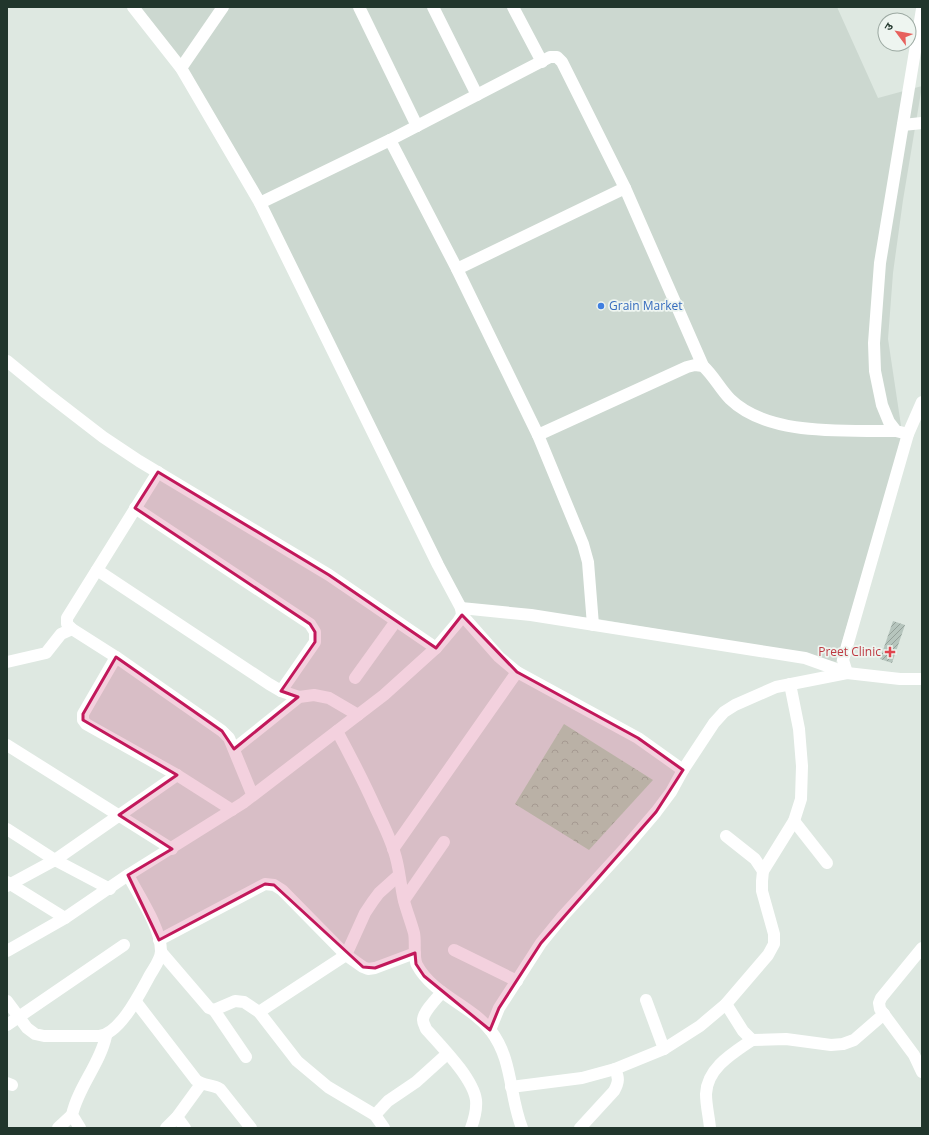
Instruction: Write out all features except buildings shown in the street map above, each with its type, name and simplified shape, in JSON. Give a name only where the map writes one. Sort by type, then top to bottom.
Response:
[{"type":"street","points":[[133,7],[182,68],[260,203],[462,611],[499,657],[517,672],[638,738],[683,770]]},
{"type":"street","points":[[182,68],[223,7]]},
{"type":"street","points":[[359,7],[417,126]]},
{"type":"street","points":[[433,7],[477,95]]},
{"type":"street","points":[[513,7],[542,62]]},
{"type":"street","points":[[902,432],[889,422],[882,404],[876,371],[874,343],[880,263],[922,9]]},
{"type":"street","points":[[260,203],[390,140],[542,62],[550,56],[556,57],[562,62],[625,188],[703,366],[731,400],[747,412],[776,423],[840,432],[902,432]]},
{"type":"street","points":[[904,125],[922,123]]},
{"type":"street","points":[[390,140],[457,269],[538,435],[583,544],[588,562],[593,625]]},
{"type":"street","points":[[457,269],[625,188]]},
{"type":"street","points":[[7,361],[103,437],[158,472],[329,575],[436,648]]},
{"type":"street","points":[[538,435],[687,367],[695,365],[703,366]]},
{"type":"street","points":[[847,673],[843,660],[902,432],[920,411]]},
{"type":"street","points":[[158,472],[67,618],[67,624],[72,629],[116,657],[222,731],[229,738],[252,794]]},
{"type":"street","points":[[135,508],[310,624],[315,632],[315,642],[281,691]]},
{"type":"street","points":[[97,570],[281,691],[299,697],[314,695],[329,698],[358,715]]},
{"type":"street","points":[[462,611],[532,615],[805,658],[847,673],[900,679],[922,679]]},
{"type":"street","points":[[7,951],[65,918],[110,889],[128,875],[243,803],[252,794],[384,695],[436,648],[458,622],[462,611]]},
{"type":"street","points":[[355,678],[396,620]]},
{"type":"street","points":[[7,662],[46,652],[61,634],[72,629]]},
{"type":"street","points":[[116,657],[83,714],[83,720],[86,724],[176,775],[232,810]]},
{"type":"street","points":[[393,849],[517,672]]},
{"type":"street","points":[[490,1030],[499,1008],[541,943],[563,916],[656,812],[671,792],[683,770],[714,723],[724,712],[735,705],[776,687],[847,673]]},
{"type":"street","points":[[511,1087],[582,1078],[615,1069],[664,1049],[700,1026],[726,1004],[768,955],[774,944],[774,934],[762,891],[763,871],[794,821],[801,799],[802,766],[799,728],[790,684]]},
{"type":"street","points":[[234,749],[299,697]]},
{"type":"street","points":[[337,731],[389,834],[404,900],[414,934],[416,964],[424,976],[442,992],[476,1017],[490,1030],[498,1041],[506,1059],[517,1117],[522,1128]]},
{"type":"street","points":[[7,745],[172,848]]},
{"type":"street","points":[[8,884],[55,860],[176,775]]},
{"type":"street","points":[[794,821],[828,863]]},
{"type":"street","points":[[7,829],[55,860],[110,889]]},
{"type":"street","points":[[726,836],[755,859],[763,871]]},
{"type":"street","points":[[404,900],[444,842]]},
{"type":"street","points":[[128,875],[152,921],[160,946],[209,1008],[214,1010],[246,1057]]},
{"type":"street","points":[[259,1012],[346,955],[365,913],[379,893],[399,875]]},
{"type":"street","points":[[8,884],[65,918]]},
{"type":"street","points":[[160,946],[264,884],[274,885],[282,890],[346,955],[363,967],[368,969],[375,968],[415,952]]},
{"type":"street","points":[[7,1025],[124,945]]},
{"type":"street","points":[[58,1128],[72,1115],[74,1106],[104,1045],[106,1036],[122,1020],[136,1002],[158,960],[160,946]]},
{"type":"street","points":[[922,948],[881,998],[879,1003],[880,1009],[914,1055],[922,1072]]},
{"type":"street","points":[[454,950],[516,981]]},
{"type":"street","points":[[442,992],[424,1016],[423,1021],[426,1029],[465,1075],[472,1088],[476,1100],[474,1119],[471,1128]]},
{"type":"street","points":[[646,1000],[664,1049]]},
{"type":"street","points":[[7,1001],[27,1028],[35,1034],[44,1036],[106,1036]]},
{"type":"street","points":[[214,1010],[235,1001],[244,1002],[259,1012],[297,1061],[328,1087],[375,1115],[384,1128]]},
{"type":"street","points":[[136,1002],[196,1080],[201,1084],[215,1086],[220,1089],[251,1128]]},
{"type":"street","points":[[726,1004],[743,1031],[752,1040]]},
{"type":"street","points":[[710,1128],[706,1095],[707,1085],[724,1060],[752,1040],[786,1039],[831,1045],[843,1044],[854,1040],[884,1014]]},
{"type":"street","points":[[375,1115],[388,1101],[416,1082],[447,1054]]},
{"type":"street","points":[[580,1128],[614,1091],[618,1084],[619,1078],[615,1069]]},
{"type":"street","points":[[166,1128],[177,1117],[201,1084]]},
{"type":"street","points":[[72,1115],[80,1128]]},
{"type":"street","points":[[177,1117],[185,1128]]},
{"type":"highlighted area","points":[[158,472],[329,575],[436,648],[462,615],[517,672],[638,738],[683,770],[656,812],[541,943],[499,1008],[490,1030],[424,976],[416,964],[415,953],[375,968],[363,967],[274,885],[265,884],[159,940],[128,875],[172,849],[119,815],[177,775],[83,720],[83,714],[116,657],[222,731],[234,749],[298,697],[281,691],[315,642],[315,632],[310,624],[135,508]]},
{"type":"shaded area","name":"Grain Market","points":[[136,7],[837,7],[878,98],[922,86],[903,200],[893,273],[888,339],[903,439],[836,662],[807,655],[598,619],[556,614],[458,607],[224,141]]},
{"type":"green space","points":[[564,724],[653,780],[589,850],[515,804]]},
{"type":"place","name":"Grain Market","points":[[601,306]]},
{"type":"place","name":"Preet Clinic","points":[[890,652]]}]
